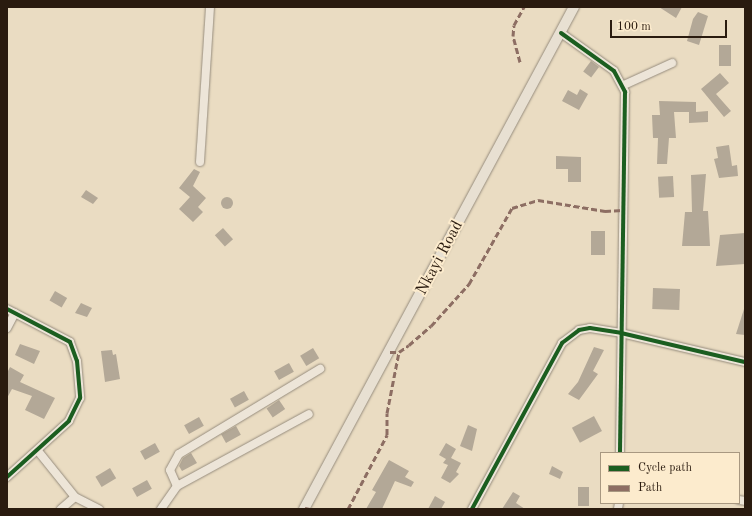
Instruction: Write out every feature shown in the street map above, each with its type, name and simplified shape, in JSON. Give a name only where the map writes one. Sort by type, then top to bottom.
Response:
[{"type":"main road","name":"Nkayi Road","points":[[304,509],[574,7]]},
{"type":"street","points":[[200,162],[210,7]]},
{"type":"street","points":[[560,33],[606,64],[624,85],[620,452]]},
{"type":"street","points":[[624,85],[672,63]]},
{"type":"street","points":[[7,309],[70,342],[77,361],[80,398],[77,408],[38,451],[7,477]]},
{"type":"street","points":[[7,328],[15,313]]},
{"type":"street","points":[[472,509],[562,343],[584,329],[621,332],[745,362]]},
{"type":"street","points":[[177,486],[170,470],[179,454],[320,369]]},
{"type":"street","points":[[161,509],[177,486],[309,414]]},
{"type":"street","points":[[38,451],[75,497],[99,509]]},
{"type":"street","points":[[61,509],[75,497]]},
{"type":"building","points":[[659,7],[682,7],[676,18]]},
{"type":"building","points":[[698,12],[708,16],[699,45],[687,41],[693,19]]},
{"type":"building","points":[[719,45],[731,45],[731,66],[719,66]]},
{"type":"building","points":[[591,61],[599,67],[591,77],[583,71]]},
{"type":"building","points":[[720,73],[729,83],[716,94],[731,111],[724,117],[701,89]]},
{"type":"building","points":[[580,89],[588,94],[579,110],[562,101],[568,90],[577,95]]},
{"type":"building","points":[[659,101],[696,102],[696,112],[708,111],[708,122],[689,123],[689,112],[674,112],[676,138],[669,138],[667,164],[657,164],[658,138],[653,138],[652,115],[660,115]]},
{"type":"building","points":[[729,145],[732,166],[737,165],[738,176],[719,178],[714,159],[718,158],[716,147]]},
{"type":"building","points":[[556,156],[581,157],[581,182],[568,182],[568,169],[556,169]]},
{"type":"building","points":[[194,169],[200,172],[193,186],[206,198],[198,207],[203,212],[193,222],[179,209],[190,197],[179,188]]},
{"type":"building","points":[[706,174],[703,211],[708,211],[710,246],[682,246],[685,212],[692,212],[691,175]]},
{"type":"building","points":[[673,176],[674,197],[659,198],[658,177]]},
{"type":"building","points":[[86,190],[98,198],[93,204],[81,197]]},
{"type":"building","points":[[229,197],[232,198],[232,208],[225,209],[222,208],[221,201],[222,198]]},
{"type":"building","points":[[223,228],[233,239],[225,247],[215,235]]},
{"type":"building","points":[[591,231],[605,231],[605,255],[591,255]]},
{"type":"building","points":[[745,233],[745,264],[716,266],[720,235]]},
{"type":"building","points":[[653,288],[680,289],[679,310],[652,309]]},
{"type":"building","points":[[55,291],[67,298],[62,308],[50,301]]},
{"type":"building","points":[[81,303],[92,308],[87,317],[75,313]]},
{"type":"building","points":[[744,309],[745,335],[736,334]]},
{"type":"building","points":[[20,344],[40,351],[34,364],[15,355]]},
{"type":"building","points":[[594,347],[604,350],[593,371],[598,374],[579,400],[568,394],[578,382]]},
{"type":"building","points":[[313,348],[319,358],[306,366],[300,356]]},
{"type":"building","points":[[112,350],[113,355],[116,354],[120,379],[105,382],[101,351]]},
{"type":"building","points":[[289,363],[294,372],[279,380],[274,371]]},
{"type":"building","points":[[10,367],[24,375],[20,382],[55,398],[44,419],[25,410],[32,396],[12,389],[7,398],[7,373]]},
{"type":"building","points":[[244,391],[249,400],[235,408],[230,399]]},
{"type":"building","points":[[279,400],[285,409],[273,418],[267,408]]},
{"type":"building","points":[[594,416],[602,431],[580,443],[572,428]]},
{"type":"building","points":[[199,417],[204,426],[189,434],[184,425]]},
{"type":"building","points":[[468,425],[477,429],[472,451],[460,446]]},
{"type":"building","points":[[236,426],[241,435],[226,443],[221,434]]},
{"type":"building","points":[[155,443],[160,452],[145,460],[140,451]]},
{"type":"building","points":[[446,443],[456,449],[451,458],[461,463],[456,472],[459,474],[450,483],[441,478],[448,465],[443,463],[446,459],[439,455]]},
{"type":"building","points":[[191,453],[197,463],[182,471],[179,466],[183,458]]},
{"type":"building","points":[[389,460],[409,471],[405,477],[414,482],[411,487],[395,481],[382,509],[366,509],[376,492],[372,490]]},
{"type":"building","points":[[552,466],[563,472],[560,479],[549,474]]},
{"type":"building","points":[[110,468],[116,478],[102,487],[95,477]]},
{"type":"building","points":[[147,480],[152,489],[137,497],[132,488]]},
{"type":"building","points":[[578,487],[589,487],[589,506],[578,506]]},
{"type":"building","points":[[513,492],[520,496],[516,503],[525,509],[502,509]]},
{"type":"building","points":[[435,496],[445,502],[441,509],[428,509]]},
{"type":"marked path","points":[[520,62],[513,36],[514,25],[524,7]]},
{"type":"marked path","points":[[390,352],[399,352],[409,345],[431,326],[469,284],[512,208],[538,200],[605,211],[623,210]]},
{"type":"marked path","points":[[348,509],[387,435],[387,413],[399,352]]},
{"type":"marked path","points":[[305,508],[310,509]]},
{"type":"cycle path","points":[[561,33],[614,71],[625,92],[620,452]]},
{"type":"cycle path","points":[[7,309],[70,342],[77,361],[80,398],[69,421],[7,477]]},
{"type":"cycle path","points":[[472,509],[562,343],[579,330],[590,328],[621,333],[745,362]]}]
